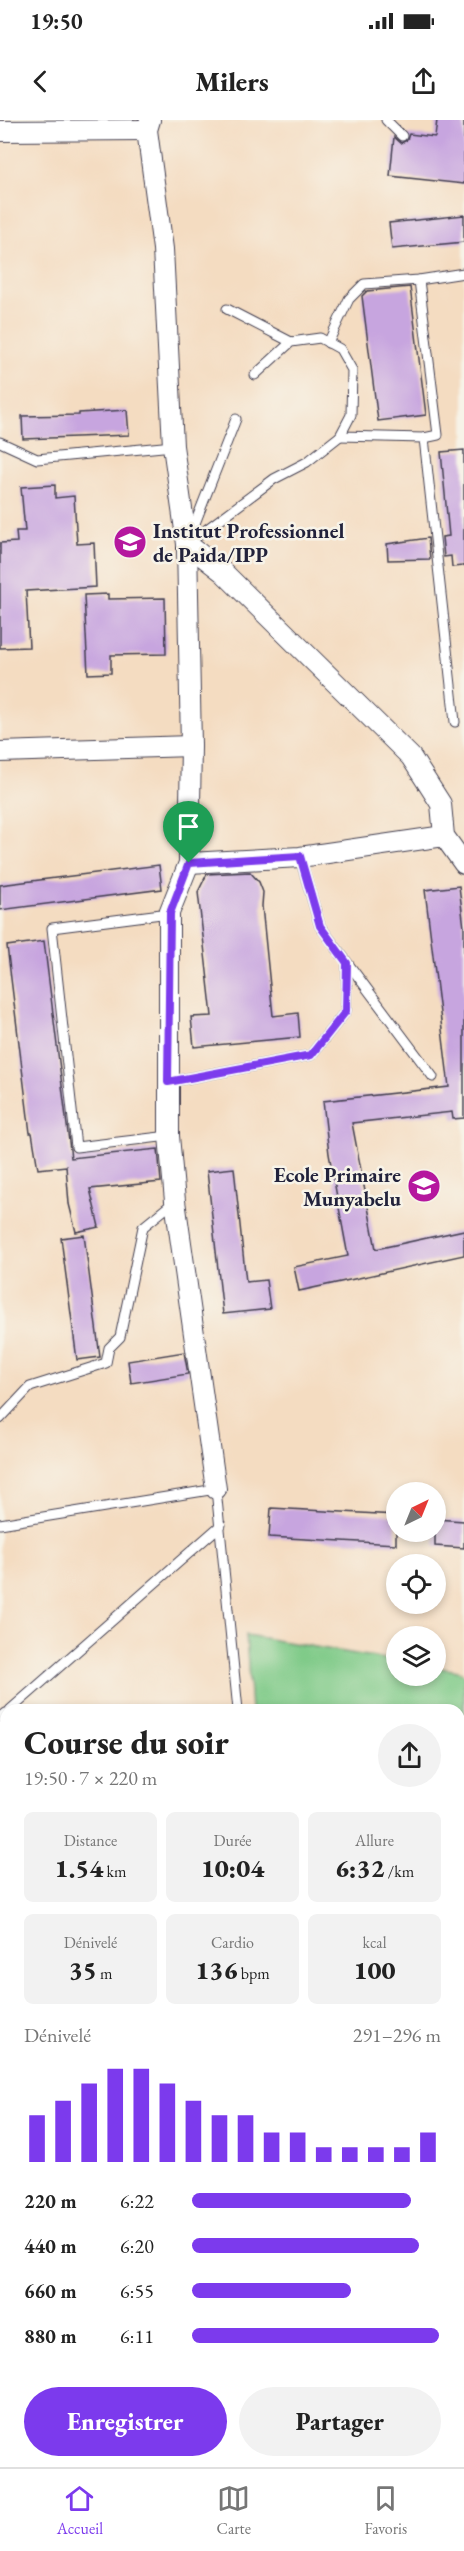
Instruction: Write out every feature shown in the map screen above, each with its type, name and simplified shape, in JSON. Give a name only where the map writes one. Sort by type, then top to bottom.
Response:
[{"type":"street","points":[[0,131],[149,125],[163,249],[173,446],[187,544],[191,746],[189,863],[170,913],[169,1136],[175,1201],[216,1489]]},
{"type":"street","points":[[187,544],[223,572],[411,757],[441,804],[444,836],[464,864]]},
{"type":"street","points":[[0,752],[191,746]]},
{"type":"street","points":[[189,863],[300,856],[444,836]]},
{"type":"lane","points":[[386,120],[402,136]]},
{"type":"lane","points":[[328,343],[349,299],[364,284],[419,280],[464,273]]},
{"type":"lane","points":[[340,436],[424,438],[438,435],[419,280]]},
{"type":"lane","points":[[227,309],[291,342]]},
{"type":"lane","points":[[187,544],[274,479],[307,462],[340,436],[351,415],[352,370],[340,349],[320,338],[291,342],[255,375]]},
{"type":"lane","points":[[187,544],[236,419]]},
{"type":"lane","points":[[424,438],[455,722]]},
{"type":"lane","points":[[2,446],[37,459],[173,446]]},
{"type":"lane","points":[[300,856],[320,926],[433,1077]]},
{"type":"lane","points":[[169,1136],[76,1147],[52,928],[170,913]]},
{"type":"lane","points":[[168,1082],[311,1055],[346,1011],[347,963]]},
{"type":"lane","points":[[0,1419],[30,1387],[106,1363],[109,1348],[120,1337],[143,1227],[175,1201]]},
{"type":"lane","points":[[0,1524],[216,1489],[237,1704]]},
{"type":"lane","points":[[17,1704],[221,1526]]},
{"type":"green space","points":[[246,1635],[386,1659],[386,1686],[446,1686],[446,1669],[458,1671],[464,1675],[464,1704],[251,1704]]},
{"type":"building","points":[[437,120],[464,120],[464,184],[390,176],[394,137],[401,143],[407,140],[409,134],[435,137]]},
{"type":"building","points":[[464,215],[464,242],[392,249],[389,223]]},
{"type":"building","points":[[410,287],[426,415],[378,421],[362,296],[367,291]]},
{"type":"building","points":[[127,410],[129,435],[23,439],[22,416],[79,415],[79,413]]},
{"type":"building","points":[[464,450],[464,566],[452,567],[451,556],[444,557],[442,537],[449,536],[441,452]]},
{"type":"building","points":[[55,485],[55,498],[74,496],[77,544],[94,543],[96,587],[26,591],[29,647],[0,648],[0,543],[17,542],[16,531],[25,531],[21,487]]},
{"type":"building","points":[[428,538],[430,559],[388,560],[387,544]]},
{"type":"building","points":[[108,594],[108,599],[165,598],[166,654],[111,655],[111,673],[88,674],[84,595]]},
{"type":"building","points":[[159,865],[162,889],[0,910],[0,885]]},
{"type":"building","points":[[250,872],[259,882],[263,892],[262,906],[273,1016],[298,1013],[300,1037],[194,1047],[191,1017],[212,1016],[198,892],[207,874]]},
{"type":"building","points":[[459,886],[464,928],[464,1118],[453,1119],[452,1112],[352,1123],[376,1249],[464,1230],[464,1255],[299,1291],[294,1267],[348,1256],[329,1154],[323,1101],[449,1087],[425,890]]},
{"type":"building","points":[[44,941],[71,1158],[158,1149],[161,1182],[90,1189],[99,1227],[76,1232],[69,1204],[66,1166],[38,1169],[32,1133],[30,1133],[7,946]]},
{"type":"building","points":[[234,1168],[246,1282],[266,1280],[270,1309],[223,1314],[207,1171]]},
{"type":"building","points":[[84,1235],[100,1357],[77,1360],[61,1238]]},
{"type":"building","points":[[184,1352],[188,1374],[131,1383],[128,1361]]},
{"type":"building","points":[[271,1508],[386,1514],[386,1542],[396,1542],[396,1544],[269,1537]]},
{"type":"building","points":[[446,1520],[464,1521],[464,1548],[435,1546],[435,1542],[446,1542]]},
{"type":"place","name":"Institut Professionnel de Paida/IPP","points":[[130,542]]},
{"type":"place","name":"Ecole Primaire Munyabelu","points":[[424,1186]]},
{"type":"route","points":[[300,856],[320,926],[347,963],[346,1011],[311,1055],[168,1082],[170,913],[189,863],[300,856]]}]
